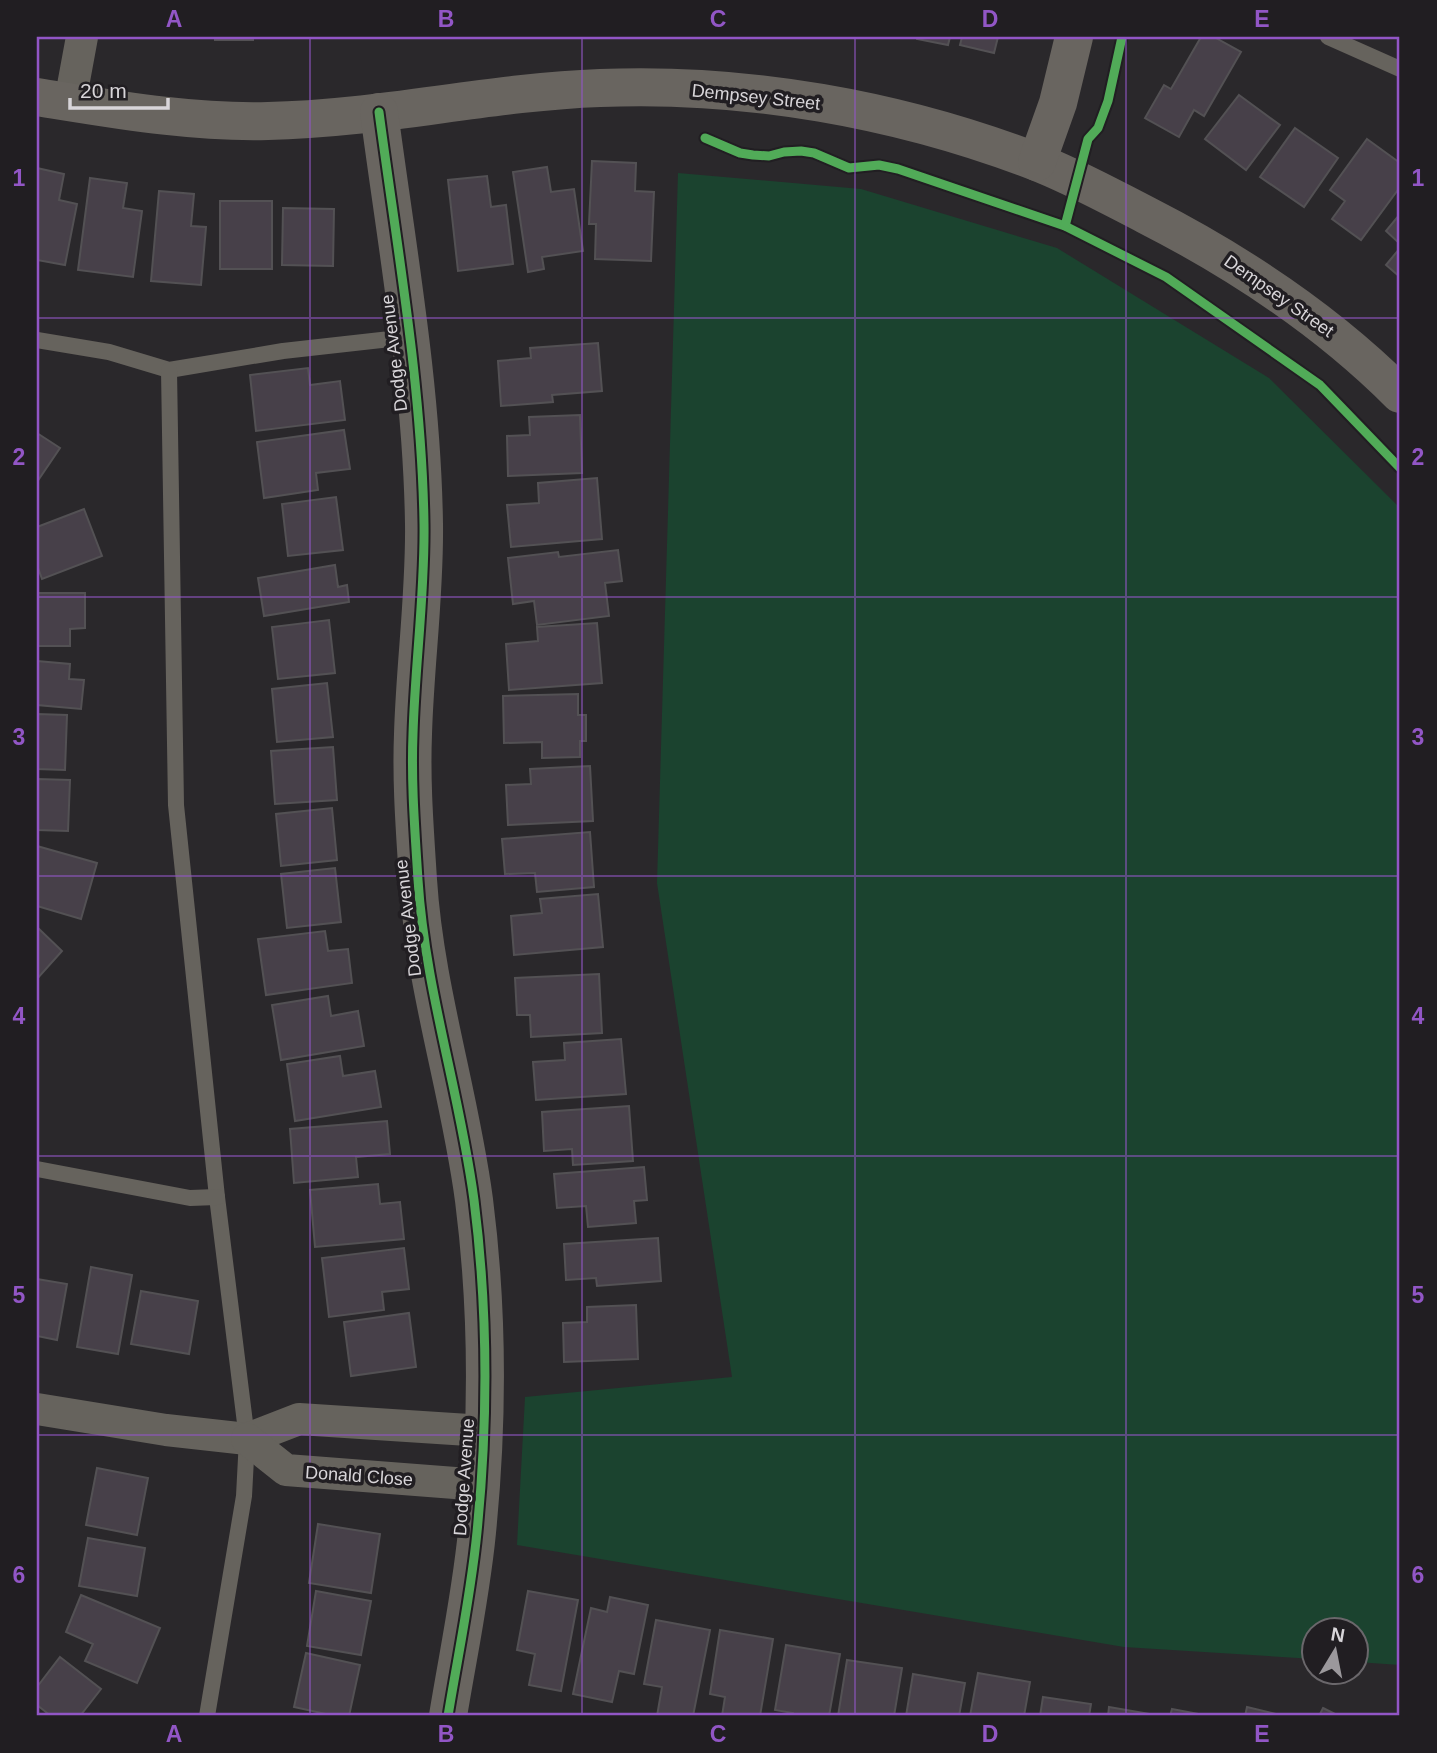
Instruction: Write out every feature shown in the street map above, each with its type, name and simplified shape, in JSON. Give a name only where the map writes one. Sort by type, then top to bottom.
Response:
[{"type":"street","points":[[53,99],[82,37]]},
{"type":"street","points":[[1037,162],[1058,103],[1074,37]]},
{"type":"street","name":"Dempsey Street","points":[[53,99],[145,114],[271,121],[379,113],[601,88],[700,90],[763,94],[920,124],[1037,162],[1189,237],[1254,275],[1328,329],[1400,394]]},
{"type":"street","name":"Dodge Avenue","points":[[379,113],[419,433],[424,528],[412,736],[419,896],[432,984],[467,1155],[481,1262],[484,1337],[481,1485],[471,1582],[447,1716]]},
{"type":"street","points":[[37,1409],[166,1430],[247,1439],[299,1419],[484,1431]]},
{"type":"street","name":"Donald Close","points":[[247,1439],[286,1470],[481,1485]]},
{"type":"lane","points":[[1328,37],[1400,69]]},
{"type":"lane","points":[[37,340],[108,352],[169,370],[283,351],[408,337]]},
{"type":"lane","points":[[169,370],[176,805],[217,1197],[247,1439],[244,1496],[207,1716]]},
{"type":"lane","points":[[37,1169],[190,1198],[217,1197]]},
{"type":"green space","points":[[678,173],[861,189],[1057,248],[1269,378],[1400,508],[1400,1665],[1370,1663],[1370,1616],[1300,1616],[1300,1658],[1124,1647],[517,1545],[525,1397],[732,1377],[657,883]]},
{"type":"building","points":[[215,37],[253,37],[253,40],[215,40]]},
{"type":"building","points":[[917,37],[950,37],[948,45]]},
{"type":"building","points":[[962,37],[998,37],[994,53],[960,45]]},
{"type":"building","points":[[1201,37],[1214,37],[1241,52],[1204,116],[1194,110],[1179,137],[1145,118],[1164,85],[1171,89]]},
{"type":"building","points":[[1239,95],[1280,125],[1246,170],[1205,139]]},
{"type":"building","points":[[1295,128],[1338,158],[1304,207],[1260,177]]},
{"type":"building","points":[[1367,139],[1400,163],[1400,187],[1361,240],[1332,219],[1345,201],[1330,190]]},
{"type":"building","points":[[592,161],[636,163],[635,191],[654,192],[651,261],[595,259],[596,224],[589,224]]},
{"type":"building","points":[[547,167],[551,192],[574,189],[583,251],[542,257],[544,269],[528,272],[513,172]]},
{"type":"building","points":[[37,168],[64,174],[59,200],[77,204],[65,265],[37,260]]},
{"type":"building","points":[[487,176],[491,207],[506,205],[513,264],[458,271],[448,180]]},
{"type":"building","points":[[90,178],[127,183],[123,208],[142,211],[133,277],[78,270]]},
{"type":"building","points":[[159,191],[194,194],[191,226],[206,227],[201,285],[151,281]]},
{"type":"building","points":[[220,201],[272,201],[272,269],[220,269]]},
{"type":"building","points":[[283,208],[334,209],[333,266],[282,265]]},
{"type":"building","points":[[1400,214],[1400,244],[1386,231]]},
{"type":"building","points":[[1400,248],[1400,277],[1386,265]]},
{"type":"building","points":[[598,343],[602,391],[552,395],[553,402],[501,406],[498,361],[531,358],[530,348]]},
{"type":"building","points":[[308,368],[310,385],[340,381],[345,420],[256,431],[250,375]]},
{"type":"building","points":[[580,415],[582,473],[508,476],[507,436],[530,435],[529,417]]},
{"type":"building","points":[[344,430],[350,469],[316,473],[318,490],[264,498],[257,442]]},
{"type":"building","points":[[37,433],[60,448],[37,482]]},
{"type":"building","points":[[597,478],[602,539],[511,547],[507,505],[539,503],[538,483]]},
{"type":"building","points":[[336,497],[343,550],[288,556],[282,504]]},
{"type":"building","points":[[84,509],[102,556],[42,579],[37,565],[37,527]]},
{"type":"building","points":[[618,550],[622,581],[605,583],[609,616],[537,625],[534,601],[513,604],[508,558],[558,552],[559,557]]},
{"type":"building","points":[[335,565],[338,587],[347,585],[349,602],[264,616],[258,578]]},
{"type":"building","points":[[37,593],[85,593],[85,628],[70,629],[70,646],[37,646]]},
{"type":"building","points":[[329,620],[335,673],[278,679],[272,627]]},
{"type":"building","points":[[597,623],[602,683],[509,690],[506,644],[538,641],[537,627]]},
{"type":"building","points":[[37,661],[70,664],[69,679],[84,680],[81,709],[37,705]]},
{"type":"building","points":[[327,683],[333,737],[277,742],[272,689]]},
{"type":"building","points":[[578,694],[578,715],[586,715],[586,741],[580,741],[580,757],[542,758],[542,742],[504,743],[503,696]]},
{"type":"building","points":[[37,714],[67,715],[65,770],[37,769]]},
{"type":"building","points":[[333,747],[337,800],[275,804],[271,751]]},
{"type":"building","points":[[590,766],[593,821],[508,825],[506,785],[531,784],[530,769]]},
{"type":"building","points":[[37,779],[70,780],[68,831],[37,830]]},
{"type":"building","points":[[332,808],[337,860],[281,866],[276,814]]},
{"type":"building","points":[[590,832],[594,887],[537,892],[535,873],[505,874],[502,839]]},
{"type":"building","points":[[37,846],[97,863],[81,919],[37,906]]},
{"type":"building","points":[[335,868],[341,922],[287,928],[281,874]]},
{"type":"building","points":[[598,894],[603,947],[514,955],[511,916],[542,913],[540,899]]},
{"type":"building","points":[[37,927],[62,951],[37,979]]},
{"type":"building","points":[[325,931],[328,951],[348,949],[352,983],[266,995],[258,939]]},
{"type":"building","points":[[599,974],[602,1033],[531,1037],[530,1015],[517,1015],[515,978]]},
{"type":"building","points":[[328,996],[331,1016],[358,1011],[364,1046],[281,1060],[272,1005]]},
{"type":"building","points":[[621,1039],[626,1094],[536,1100],[533,1062],[565,1060],[564,1043]]},
{"type":"building","points":[[340,1056],[343,1076],[375,1071],[381,1107],[295,1121],[287,1064]]},
{"type":"building","points":[[629,1106],[633,1161],[573,1165],[572,1149],[544,1151],[542,1112]]},
{"type":"building","points":[[387,1121],[390,1154],[356,1157],[358,1177],[294,1183],[290,1129]]},
{"type":"building","points":[[644,1167],[647,1200],[634,1201],[636,1223],[588,1227],[586,1206],[557,1208],[554,1174]]},
{"type":"building","points":[[378,1184],[380,1204],[400,1202],[404,1239],[315,1247],[310,1190]]},
{"type":"building","points":[[658,1238],[661,1281],[597,1286],[596,1278],[566,1280],[564,1244]]},
{"type":"building","points":[[404,1248],[409,1289],[382,1292],[384,1310],[329,1317],[322,1258]]},
{"type":"building","points":[[91,1267],[132,1275],[118,1354],[77,1347]]},
{"type":"building","points":[[37,1279],[67,1284],[57,1340],[37,1336]]},
{"type":"building","points":[[141,1291],[198,1301],[189,1354],[131,1344]]},
{"type":"building","points":[[636,1305],[638,1359],[564,1362],[563,1323],[587,1322],[587,1307]]},
{"type":"building","points":[[409,1313],[416,1367],[351,1376],[344,1322]]},
{"type":"building","points":[[97,1468],[148,1478],[137,1535],[86,1525]]},
{"type":"building","points":[[318,1524],[380,1534],[371,1593],[309,1583]]},
{"type":"building","points":[[88,1538],[145,1548],[137,1596],[79,1586]]},
{"type":"building","points":[[316,1591],[371,1601],[361,1655],[307,1646]]},
{"type":"building","points":[[528,1591],[578,1600],[561,1691],[529,1685],[535,1654],[517,1650]]},
{"type":"building","points":[[81,1595],[160,1628],[137,1683],[85,1661],[93,1644],[66,1632]]},
{"type":"building","points":[[610,1597],[648,1605],[634,1674],[619,1671],[612,1702],[573,1694],[591,1608],[607,1612]]},
{"type":"building","points":[[656,1620],[710,1630],[693,1716],[657,1716],[662,1687],[644,1684]]},
{"type":"building","points":[[720,1630],[773,1639],[760,1716],[722,1716],[725,1697],[710,1694]]},
{"type":"building","points":[[786,1645],[840,1654],[829,1716],[793,1716],[793,1713],[775,1710]]},
{"type":"building","points":[[306,1653],[360,1665],[349,1716],[335,1716],[294,1707]]},
{"type":"building","points":[[60,1657],[101,1689],[80,1716],[51,1716],[37,1705],[37,1687]]},
{"type":"building","points":[[847,1660],[902,1668],[894,1716],[838,1716]]},
{"type":"building","points":[[978,1673],[1030,1682],[1024,1716],[970,1716]]},
{"type":"building","points":[[913,1674],[965,1683],[959,1716],[906,1716]]},
{"type":"building","points":[[1043,1697],[1091,1704],[1089,1716],[1040,1716]]},
{"type":"building","points":[[1109,1707],[1156,1715],[1156,1716],[1108,1716]]},
{"type":"building","points":[[1247,1707],[1284,1716],[1245,1716]]},
{"type":"building","points":[[1323,1708],[1339,1716],[1319,1716]]},
{"type":"building","points":[[1172,1709],[1209,1716],[1170,1716]]},
{"type":"cycle path","points":[[1065,226],[1088,139],[1098,128],[1108,101],[1122,37]]},
{"type":"cycle path","points":[[379,112],[414,369],[422,472],[424,550],[413,752],[418,880],[428,961],[474,1200],[484,1324],[485,1408],[481,1491],[468,1601],[448,1716]]},
{"type":"cycle path","points":[[705,138],[740,153],[769,156],[801,151],[814,153],[849,168],[879,165],[898,169],[1065,226],[1166,277],[1320,385],[1400,468]]}]
